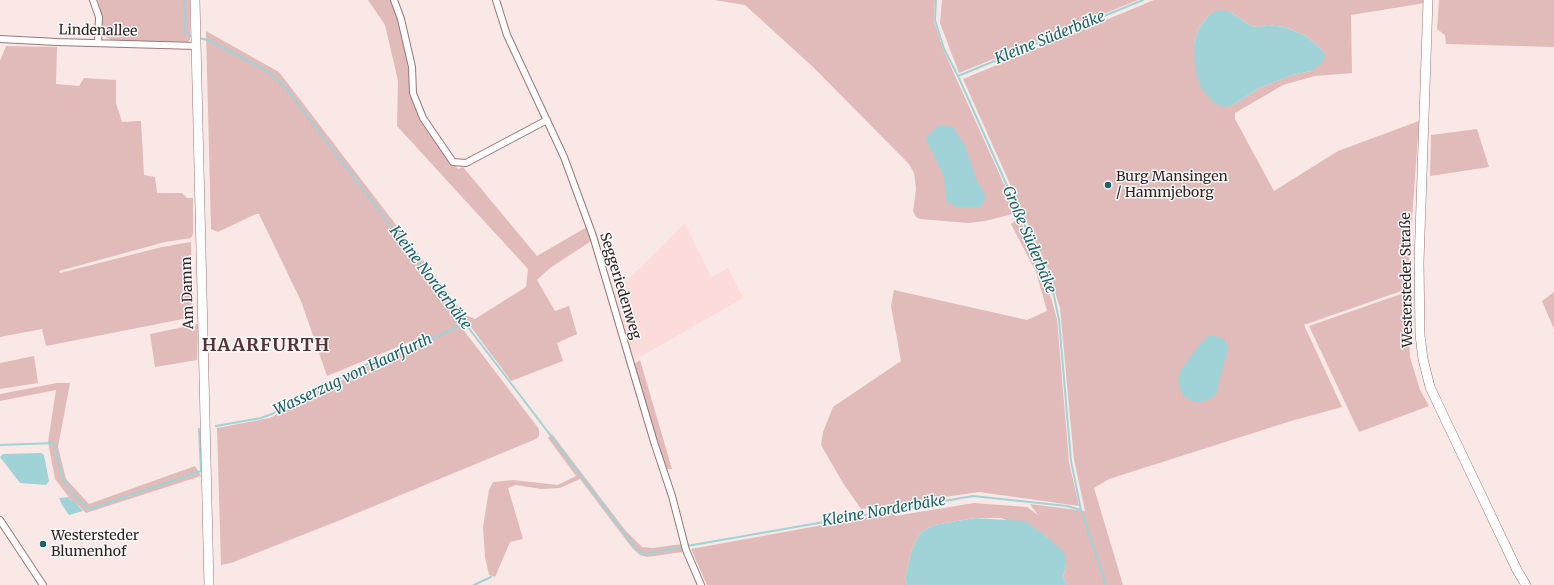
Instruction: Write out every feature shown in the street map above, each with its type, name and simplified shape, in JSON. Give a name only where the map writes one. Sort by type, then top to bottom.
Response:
[{"type":"main road","name":"Am Damm","points":[[195,0],[209,585]]},
{"type":"main road","name":"Westersteder Straße","points":[[1428,0],[1419,262],[1420,335],[1423,359],[1430,387],[1517,570],[1526,585]]},
{"type":"street","points":[[93,0],[99,17],[98,43]]},
{"type":"street","points":[[394,0],[401,19],[412,67],[413,93],[424,118],[453,162],[466,163],[547,120]]},
{"type":"street","name":"Seggeriedenweg","points":[[496,0],[507,35],[564,158],[593,236],[672,496],[686,550],[701,585]]},
{"type":"street","name":"Lindenallee","points":[[1,39],[98,43],[196,44]]},
{"type":"street","points":[[0,520],[43,585]]},
{"type":"shaded area","points":[[98,0],[190,0],[190,40],[187,42],[112,41],[102,36],[102,17]]},
{"type":"shaded area","points":[[368,0],[392,0],[404,44],[413,96],[432,135],[458,169],[463,167],[537,256],[587,227],[591,241],[550,268],[537,280],[555,311],[569,306],[577,334],[557,343],[563,361],[511,381],[471,327],[462,328],[539,429],[539,436],[536,439],[338,521],[231,563],[221,565],[217,428],[270,418],[317,391],[331,387],[355,372],[397,353],[427,342],[424,336],[327,376],[301,301],[259,214],[256,214],[218,232],[211,229],[206,31],[279,72],[465,315],[475,319],[526,287],[528,269],[397,126],[398,81],[385,25]]},
{"type":"shaded area","points":[[714,0],[935,0],[934,21],[943,49],[1017,213],[985,221],[968,223],[920,219],[916,217],[913,211],[916,189],[914,173],[909,164],[813,67],[745,5]]},
{"type":"shaded area","points":[[942,0],[1138,0],[959,73],[940,23]]},
{"type":"shaded area","points":[[1154,0],[1425,0],[1425,3],[1351,15],[1352,73],[1315,76],[1283,85],[1235,113],[1235,119],[1274,191],[1338,151],[1419,121],[1407,289],[1304,325],[1342,407],[1291,421],[1109,479],[1094,488],[1123,585],[1067,585],[1063,577],[1066,565],[1047,537],[1036,530],[1001,518],[975,518],[934,525],[920,533],[912,549],[905,578],[907,585],[707,585],[691,549],[894,512],[895,516],[974,503],[1027,507],[1038,515],[1030,504],[1085,511],[1074,460],[1060,308],[1048,269],[963,79]],"holes":[[[1230,12],[1251,26],[1258,27],[1267,25],[1285,27],[1306,36],[1321,49],[1311,71],[1292,75],[1259,88],[1231,106],[1194,44],[1199,27],[1209,15]]]},
{"type":"shaded area","points":[[1439,0],[1554,0],[1554,47],[1446,44],[1445,35],[1437,29]]},
{"type":"shaded area","points":[[6,46],[57,47],[56,84],[79,86],[84,78],[116,80],[116,103],[122,122],[141,121],[144,175],[155,177],[157,193],[182,193],[187,198],[193,198],[193,234],[191,238],[165,242],[59,271],[60,273],[162,247],[191,242],[193,317],[46,346],[42,329],[0,337],[0,61]]},
{"type":"shaded area","points":[[1477,129],[1489,167],[1430,176],[1431,135]]},
{"type":"shaded area","points":[[1019,218],[1044,273],[1057,319],[1069,462],[1079,506],[979,492],[861,509],[843,483],[821,445],[823,432],[833,407],[901,361],[891,306],[894,290],[1027,320],[1047,311],[1036,272],[1011,224]]},
{"type":"shaded area","points":[[685,223],[711,277],[728,268],[743,298],[633,361],[613,294]]},
{"type":"shaded area","points":[[1407,292],[1410,357],[1420,390],[1429,406],[1359,432],[1309,326]]},
{"type":"shaded area","points":[[1554,292],[1554,329],[1542,301]]},
{"type":"shaded area","points":[[198,324],[197,360],[155,367],[150,334]]},
{"type":"shaded area","points":[[34,356],[38,383],[0,389],[0,363]]},
{"type":"shaded area","points":[[640,360],[672,469],[665,469],[633,365]]},
{"type":"shaded area","points":[[57,383],[70,383],[58,447],[66,479],[89,504],[195,466],[201,476],[86,513],[71,500],[55,479],[48,442],[56,390],[0,401],[0,394]]},
{"type":"shaded area","points":[[552,434],[625,530],[642,547],[653,548],[682,544],[683,552],[647,557],[640,555],[633,549],[580,479],[560,488],[541,489],[516,485],[508,488],[523,539],[510,542],[495,577],[489,575],[485,557],[483,527],[489,490],[493,482],[513,480],[558,485],[576,476],[548,438]]},
{"type":"water","points":[[1219,10],[1230,12],[1251,26],[1258,27],[1267,25],[1285,27],[1306,36],[1321,49],[1325,56],[1321,64],[1311,71],[1292,75],[1259,88],[1231,106],[1222,107],[1213,102],[1201,88],[1195,71],[1194,44],[1199,27],[1209,15]]},
{"type":"water","points":[[939,125],[953,127],[965,146],[976,179],[986,197],[980,207],[957,207],[946,202],[944,177],[925,138]]},
{"type":"water","points":[[1213,335],[1224,339],[1227,345],[1227,353],[1218,384],[1218,390],[1214,396],[1207,400],[1200,402],[1191,401],[1182,394],[1178,380],[1180,371],[1200,344],[1208,336]]},
{"type":"water","points":[[41,453],[44,455],[49,481],[46,485],[20,483],[0,457],[3,454]]},
{"type":"water","points":[[69,497],[70,500],[74,501],[83,511],[69,515],[59,498]]},
{"type":"water","points":[[975,518],[1025,521],[1047,537],[1064,552],[1066,565],[1063,577],[1067,585],[907,585],[905,578],[912,549],[920,533],[934,525]]},
{"type":"waterway","name":"Kleine Norderbäke","points":[[184,0],[185,32],[192,37]]},
{"type":"waterway","name":"Große Süderbäke","points":[[936,0],[935,20],[944,49],[958,76],[1046,273],[1054,296],[1059,320],[1071,461],[1081,510],[1106,585]]},
{"type":"waterway","name":"Kleine Süderbäke","points":[[958,76],[1143,0]]},
{"type":"waterway","name":"Kleine Norderbäke","points":[[198,38],[208,40],[267,71],[284,86],[637,550],[644,554],[682,547]]},
{"type":"waterway","name":"Wasserzug von Haarfurth","points":[[216,426],[261,418],[272,414],[294,401],[391,353],[442,334],[465,323]]},
{"type":"waterway","name":"Wasserzug von Haarfurth","points":[[0,445],[54,443],[62,477],[73,494],[89,509],[201,471],[199,429]]},
{"type":"waterway","name":"Kleine Norderbäke","points":[[687,546],[973,496],[1067,506],[1081,510]]},
{"type":"waterway","points":[[474,585],[491,577]]},
{"type":"place","name":"Burg Mansingen / Hammjeborg","points":[[1108,185]]},
{"type":"place","name":"Westersteder Blumenhof","points":[[43,544]]},
{"type":"district","name":"HAARFURTH","points":[[266,346]]}]
